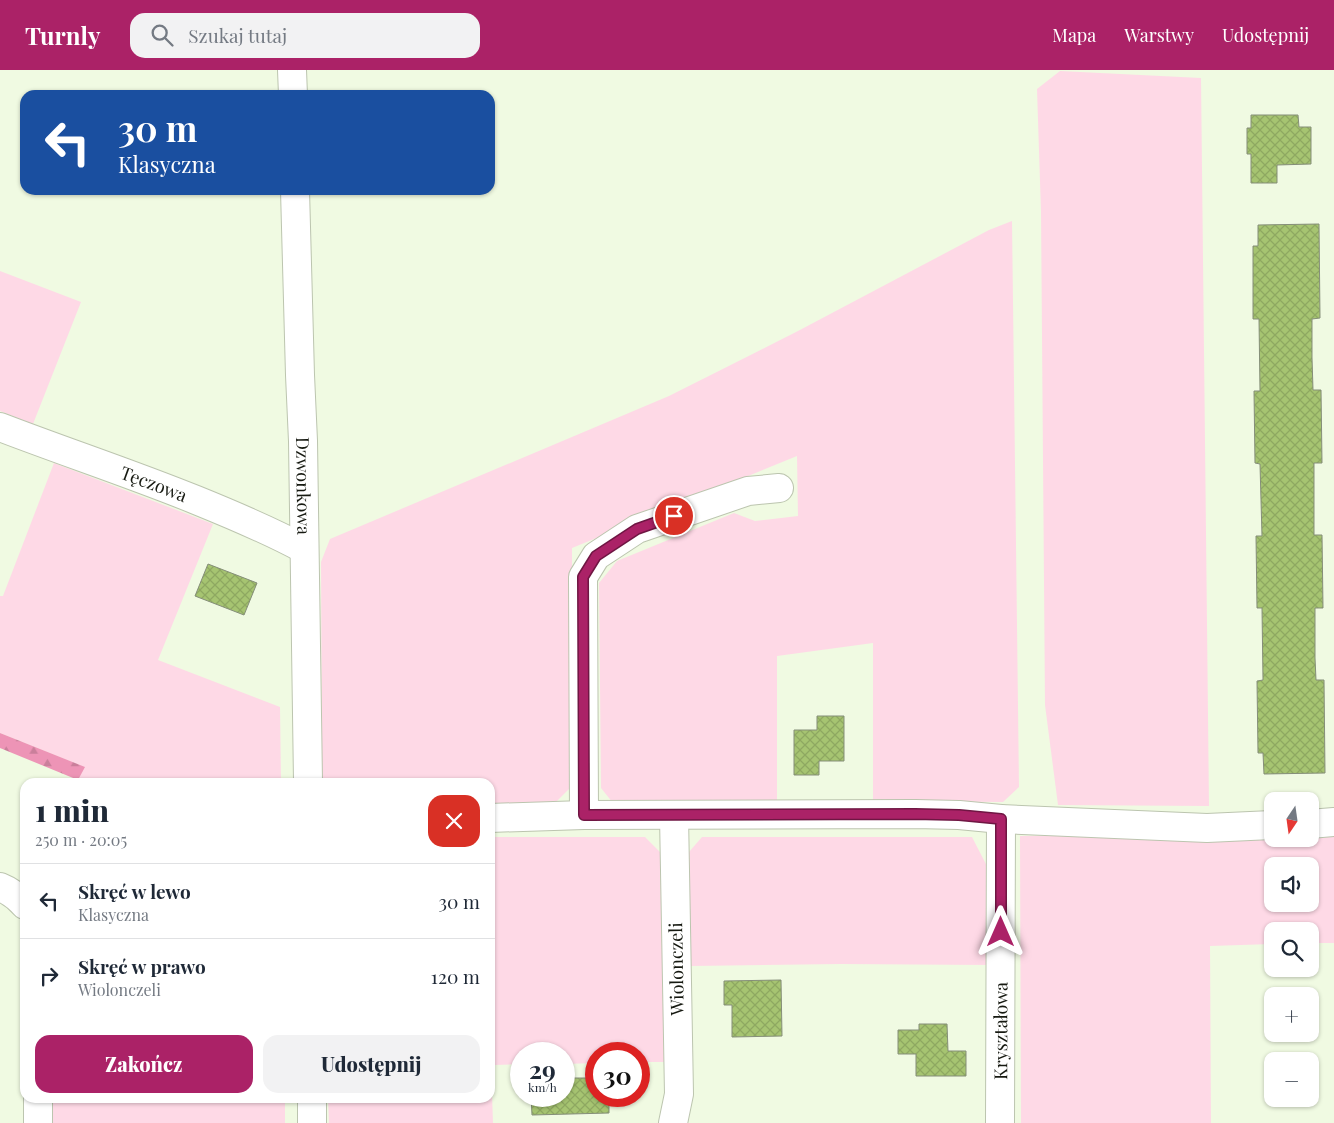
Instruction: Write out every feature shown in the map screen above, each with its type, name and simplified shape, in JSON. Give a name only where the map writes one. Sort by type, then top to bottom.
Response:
[{"type":"street","points":[[292,70],[293,90]]},
{"type":"street","name":"Dzwonkowa","points":[[295,195],[303,441],[308,778]]},
{"type":"street","name":"Tęczowa","points":[[0,427],[149,481],[249,521],[278,534],[304,549]]},
{"type":"street","points":[[584,815],[583,577],[596,556],[637,529],[748,491],[779,488]]},
{"type":"street","points":[[495,818],[584,815],[915,814],[1207,828],[1264,825]]},
{"type":"street","name":"Wiolonczeli","points":[[673,1123],[678,1094],[674,815]]},
{"type":"street","name":"Kryształowa","points":[[1000,1123],[1001,819]]},
{"type":"street","points":[[1319,823],[1334,822]]},
{"type":"street","points":[[0,887],[20,899]]},
{"type":"street","points":[[38,1103],[38,1123]]},
{"type":"street","points":[[312,1103],[312,1123]]},
{"type":"shaded area","points":[[1060,71],[1201,78],[1209,806],[1058,805],[1045,705],[1041,212],[1037,89]]},
{"type":"shaded area","points":[[1012,221],[1019,787],[1003,802],[873,801],[873,643],[777,656],[777,801],[613,803],[601,788],[599,583],[617,561],[734,513],[755,521],[798,516],[797,456],[572,548],[572,786],[554,804],[495,804],[495,778],[322,778],[321,562],[330,539],[669,396],[798,331],[989,230]]},
{"type":"shaded area","points":[[0,271],[81,302],[33,424],[0,411]]},
{"type":"shaded area","points":[[54,463],[213,524],[158,660],[280,707],[281,778],[79,778],[84,767],[0,733],[0,596],[3,596]]},
{"type":"shaded area","points":[[1264,834],[1264,848],[1319,848],[1319,835],[1334,836],[1334,943],[1319,943],[1319,922],[1264,922],[1264,944],[1210,946],[1211,1123],[1021,1123],[1020,836]]},
{"type":"shaded area","points":[[495,837],[645,837],[660,852],[664,1062],[650,1062],[650,1042],[585,1042],[585,1063],[575,1064],[575,1042],[510,1042],[510,1064],[495,1065]]},
{"type":"shaded area","points":[[702,837],[972,837],[989,870],[990,965],[691,966],[689,852]]},
{"type":"shaded area","points":[[53,1103],[285,1103],[285,1123],[53,1123]]},
{"type":"shaded area","points":[[328,1103],[492,1103],[493,1123],[329,1123]]},
{"type":"green space","points":[[0,733],[85,767],[79,778],[73,778],[0,748]]},
{"type":"building","points":[[1251,115],[1298,115],[1299,127],[1311,127],[1311,164],[1277,165],[1277,183],[1251,183],[1251,154],[1247,154],[1247,128],[1251,128]]},
{"type":"building","points":[[1319,224],[1320,318],[1312,319],[1312,358],[1313,390],[1321,390],[1322,463],[1314,463],[1314,535],[1322,535],[1323,608],[1315,608],[1315,658],[1316,680],[1324,680],[1325,773],[1264,774],[1263,753],[1258,753],[1257,681],[1263,680],[1262,608],[1257,608],[1256,536],[1262,536],[1260,464],[1255,463],[1254,391],[1260,391],[1259,319],[1253,319],[1253,246],[1258,246],[1258,225]]},
{"type":"building","points":[[208,564],[257,583],[244,615],[195,596]]},
{"type":"building","points":[[817,716],[844,716],[844,761],[819,761],[819,775],[794,775],[794,730],[817,730]]},
{"type":"building","points":[[781,980],[782,1036],[732,1037],[732,1005],[724,1005],[724,981]]},
{"type":"building","points":[[919,1024],[947,1024],[948,1051],[966,1051],[966,1076],[916,1076],[916,1054],[898,1054],[898,1030],[919,1030]]},
{"type":"building","points":[[575,1078],[585,1078],[585,1107],[609,1107],[609,1113],[532,1115],[532,1107],[575,1107]]},
{"type":"route","points":[[674,516],[637,529],[596,556],[583,577],[584,815],[915,814],[959,815],[1001,819],[1001,932]]}]
